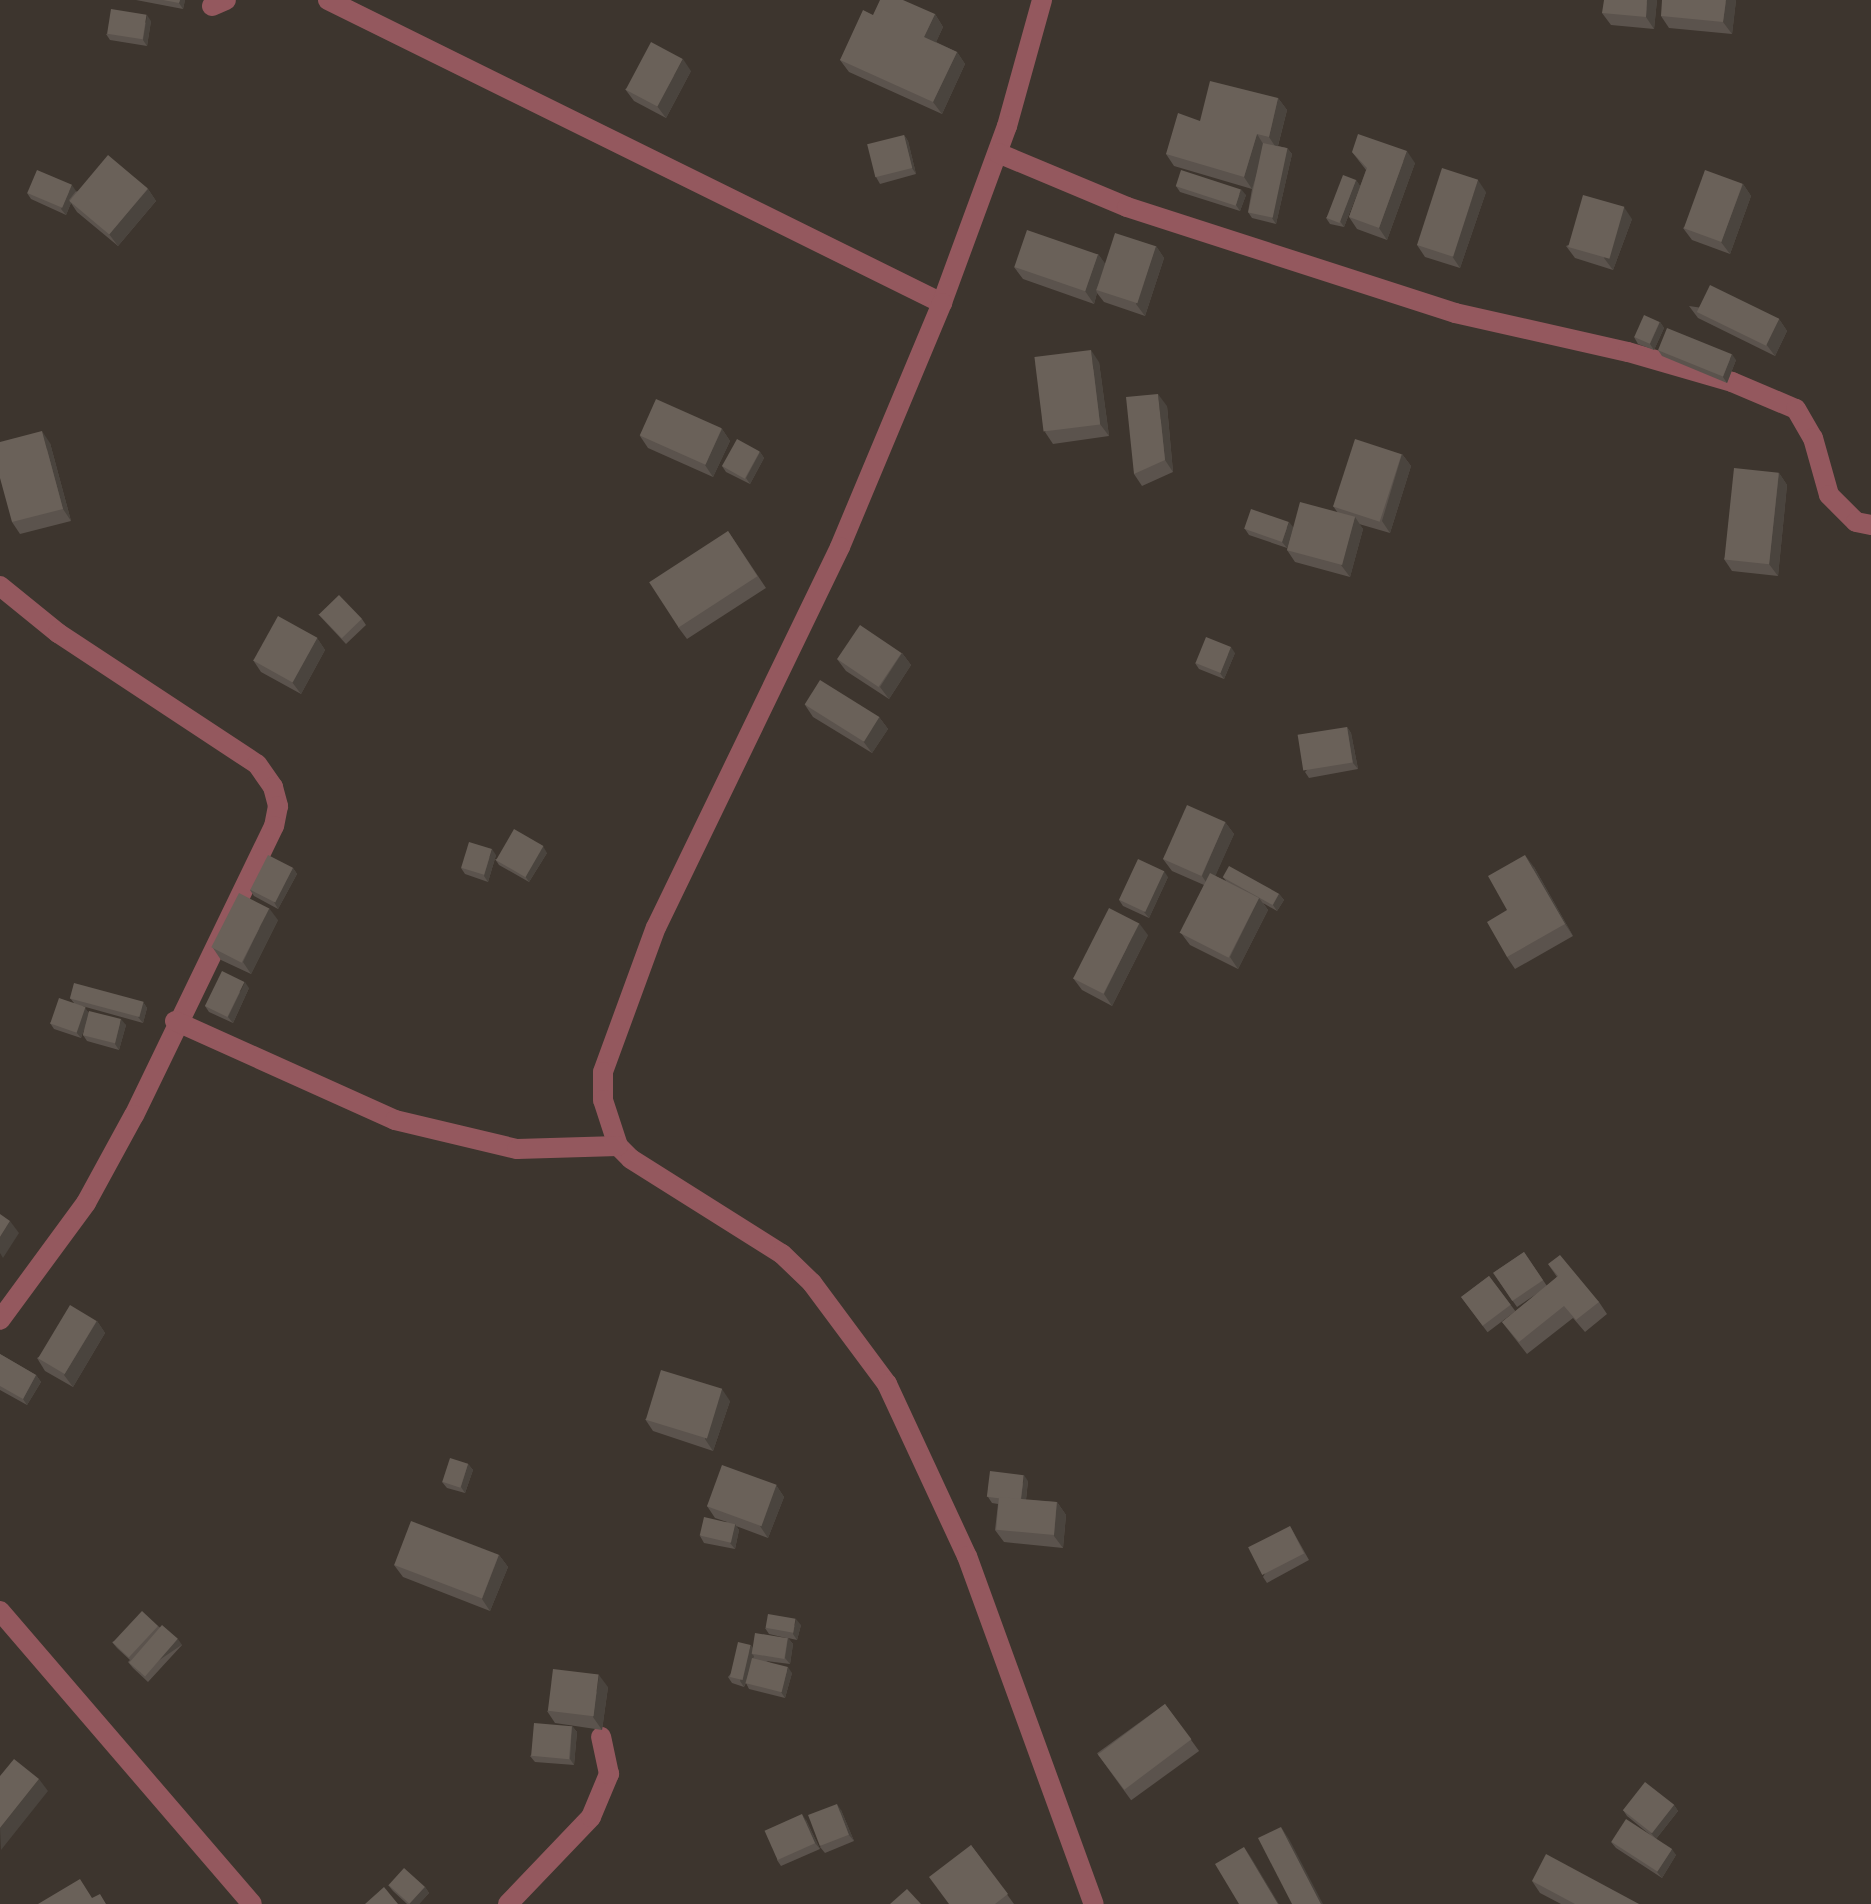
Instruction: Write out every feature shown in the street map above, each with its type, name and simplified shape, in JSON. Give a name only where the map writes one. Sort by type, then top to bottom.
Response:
[{"type":"street","points":[[328,0],[942,303]]},
{"type":"street","points":[[1042,0],[998,153],[942,303],[840,547],[656,927],[603,1072],[603,1100],[618,1146],[655,1175],[782,1254],[812,1283],[887,1384],[967,1556],[1094,1904]]},
{"type":"street","points":[[998,153],[1127,207],[1455,313],[1628,352],[1732,382],[1796,409],[1813,438],[1829,495],[1856,522],[1871,525]]},
{"type":"street","points":[[0,586],[58,633],[228,741],[257,764],[273,787],[278,806],[274,826],[175,1021],[134,1115],[86,1203],[0,1320]]},
{"type":"street","points":[[175,1021],[395,1120],[517,1149],[618,1146]]},
{"type":"street","points":[[0,1611],[252,1904]]},
{"type":"street","points":[[508,1904],[591,1817],[609,1774],[601,1737]]},
{"type":"building","points":[[880,0],[903,0],[935,14],[924,37],[957,52],[933,102],[840,60],[863,10],[873,15]]},
{"type":"building","points":[[1604,0],[1647,0],[1646,17],[1602,13]]},
{"type":"building","points":[[1662,0],[1726,0],[1723,22],[1661,16]]},
{"type":"building","points":[[111,9],[147,15],[143,39],[107,34]]},
{"type":"building","points":[[651,42],[683,59],[657,107],[626,90]]},
{"type":"building","points":[[1210,81],[1278,98],[1269,137],[1257,134],[1244,177],[1166,154],[1178,113],[1200,121]]},
{"type":"building","points":[[1358,134],[1407,151],[1379,228],[1349,217],[1367,168],[1352,152]]},
{"type":"building","points":[[904,135],[912,168],[875,177],[867,144]]},
{"type":"building","points":[[1263,143],[1287,148],[1273,218],[1248,212]]},
{"type":"building","points":[[108,155],[148,188],[109,234],[69,201]]},
{"type":"building","points":[[1442,168],[1478,180],[1453,257],[1417,245]]},
{"type":"building","points":[[37,170],[72,185],[62,208],[27,193]]},
{"type":"building","points":[[1181,170],[1241,189],[1236,206],[1176,186]]},
{"type":"building","points":[[1705,170],[1743,184],[1721,242],[1684,228]]},
{"type":"building","points":[[1343,175],[1356,180],[1340,223],[1327,218]]},
{"type":"building","points":[[1583,195],[1624,207],[1609,259],[1568,247]]},
{"type":"building","points":[[1027,230],[1098,254],[1085,291],[1014,267]]},
{"type":"building","points":[[1115,233],[1156,246],[1137,303],[1096,290]]},
{"type":"building","points":[[1710,285],[1779,319],[1766,346],[1697,312]]},
{"type":"building","points":[[1644,315],[1660,322],[1650,344],[1634,337]]},
{"type":"building","points":[[1667,328],[1732,354],[1723,376],[1658,350]]},
{"type":"building","points":[[1091,350],[1100,424],[1044,431],[1034,357]]},
{"type":"building","points":[[1158,394],[1165,460],[1134,474],[1126,397]]},
{"type":"building","points":[[656,399],[722,428],[706,465],[640,436]]},
{"type":"building","points":[[42,431],[63,509],[12,522],[0,478],[0,442]]},
{"type":"building","points":[[737,439],[760,452],[745,479],[722,466]]},
{"type":"building","points":[[1355,439],[1402,454],[1380,522],[1333,507]]},
{"type":"building","points":[[1734,468],[1779,473],[1769,564],[1724,559]]},
{"type":"building","points":[[1300,502],[1355,517],[1342,565],[1287,550]]},
{"type":"building","points":[[1251,509],[1289,522],[1282,542],[1244,529]]},
{"type":"building","points":[[728,531],[757,576],[679,627],[649,582]]},
{"type":"building","points":[[339,595],[362,619],[342,638],[319,614]]},
{"type":"building","points":[[278,616],[317,638],[293,682],[253,661]]},
{"type":"building","points":[[860,625],[901,653],[879,687],[837,659]]},
{"type":"building","points":[[1206,637],[1231,647],[1221,673],[1196,663]]},
{"type":"building","points":[[820,680],[879,717],[864,742],[805,705]]},
{"type":"building","points":[[1347,727],[1353,763],[1303,770],[1298,735]]},
{"type":"building","points":[[1187,805],[1225,822],[1201,876],[1163,859]]},
{"type":"building","points":[[514,829],[543,846],[525,877],[496,860]]},
{"type":"building","points":[[469,842],[492,849],[484,875],[461,868]]},
{"type":"building","points":[[268,855],[293,868],[275,902],[250,890]]},
{"type":"building","points":[[1525,855],[1565,924],[1507,957],[1487,922],[1507,910],[1488,876]]},
{"type":"building","points":[[1138,859],[1164,871],[1145,912],[1119,900]]},
{"type":"building","points":[[1229,866],[1279,894],[1273,905],[1223,877]]},
{"type":"building","points":[[1210,873],[1259,898],[1229,958],[1180,933]]},
{"type":"building","points":[[239,893],[269,908],[242,963],[211,947]]},
{"type":"building","points":[[1109,908],[1139,923],[1103,994],[1073,978]]},
{"type":"building","points":[[222,971],[244,982],[227,1017],[205,1006]]},
{"type":"building","points":[[74,983],[144,1002],[139,1017],[70,998]]},
{"type":"building","points":[[59,998],[85,1007],[77,1033],[50,1024]]},
{"type":"building","points":[[89,1011],[121,1019],[115,1043],[83,1035]]},
{"type":"building","points":[[0,1214],[10,1221],[0,1237]]},
{"type":"building","points":[[1524,1252],[1543,1280],[1512,1301],[1493,1273]]},
{"type":"building","points":[[1560,1255],[1599,1302],[1576,1320],[1564,1306],[1519,1342],[1502,1322],[1558,1276],[1548,1264]]},
{"type":"building","points":[[1489,1276],[1511,1305],[1483,1326],[1461,1297]]},
{"type":"building","points":[[70,1305],[97,1321],[65,1374],[38,1358]]},
{"type":"building","points":[[0,1354],[36,1375],[23,1399],[0,1386]]},
{"type":"building","points":[[661,1370],[722,1389],[707,1438],[646,1420]]},
{"type":"building","points":[[450,1458],[468,1464],[460,1488],[442,1482]]},
{"type":"building","points":[[722,1465],[777,1485],[761,1526],[707,1506]]},
{"type":"building","points":[[990,1471],[1024,1475],[1021,1501],[987,1497]]},
{"type":"building","points":[[999,1497],[1057,1502],[1054,1535],[996,1530]]},
{"type":"building","points":[[704,1517],[735,1524],[731,1543],[700,1536]]},
{"type":"building","points":[[411,1521],[499,1555],[482,1599],[394,1565]]},
{"type":"building","points":[[1290,1526],[1304,1554],[1262,1575],[1248,1547]]},
{"type":"building","points":[[142,1611],[158,1626],[129,1657],[113,1642]]},
{"type":"building","points":[[768,1614],[796,1619],[793,1633],[766,1628]]},
{"type":"building","points":[[162,1625],[178,1639],[145,1677],[129,1663]]},
{"type":"building","points":[[755,1633],[788,1638],[784,1659],[752,1654]]},
{"type":"building","points":[[738,1642],[751,1645],[743,1680],[730,1677]]},
{"type":"building","points":[[752,1658],[788,1667],[782,1692],[746,1683]]},
{"type":"building","points":[[553,1669],[599,1675],[594,1716],[548,1711]]},
{"type":"building","points":[[1165,1704],[1191,1739],[1124,1790],[1098,1755]]},
{"type":"building","points":[[534,1723],[572,1726],[569,1759],[531,1756]]},
{"type":"building","points":[[14,1759],[39,1779],[0,1828],[0,1776]]},
{"type":"building","points":[[1645,1782],[1674,1805],[1652,1833],[1623,1810]]},
{"type":"building","points":[[837,1804],[849,1835],[820,1846],[808,1815]]},
{"type":"building","points":[[802,1814],[815,1843],[778,1860],[765,1831]]},
{"type":"building","points":[[1626,1819],[1672,1849],[1657,1872],[1611,1842]]},
{"type":"building","points":[[1281,1827],[1321,1904],[1292,1904],[1258,1838]]},
{"type":"building","points":[[971,1845],[1008,1894],[995,1904],[949,1904],[929,1877]]},
{"type":"building","points":[[1244,1847],[1278,1904],[1239,1904],[1215,1864]]},
{"type":"building","points":[[1546,1854],[1639,1904],[1575,1904],[1532,1881]]},
{"type":"building","points":[[404,1868],[425,1887],[409,1904],[389,1885]]},
{"type":"building","points":[[80,1879],[92,1898],[100,1894],[106,1904],[38,1904]]},
{"type":"building","points":[[384,1887],[398,1904],[365,1904]]},
{"type":"building","points":[[907,1889],[921,1904],[890,1904]]}]
